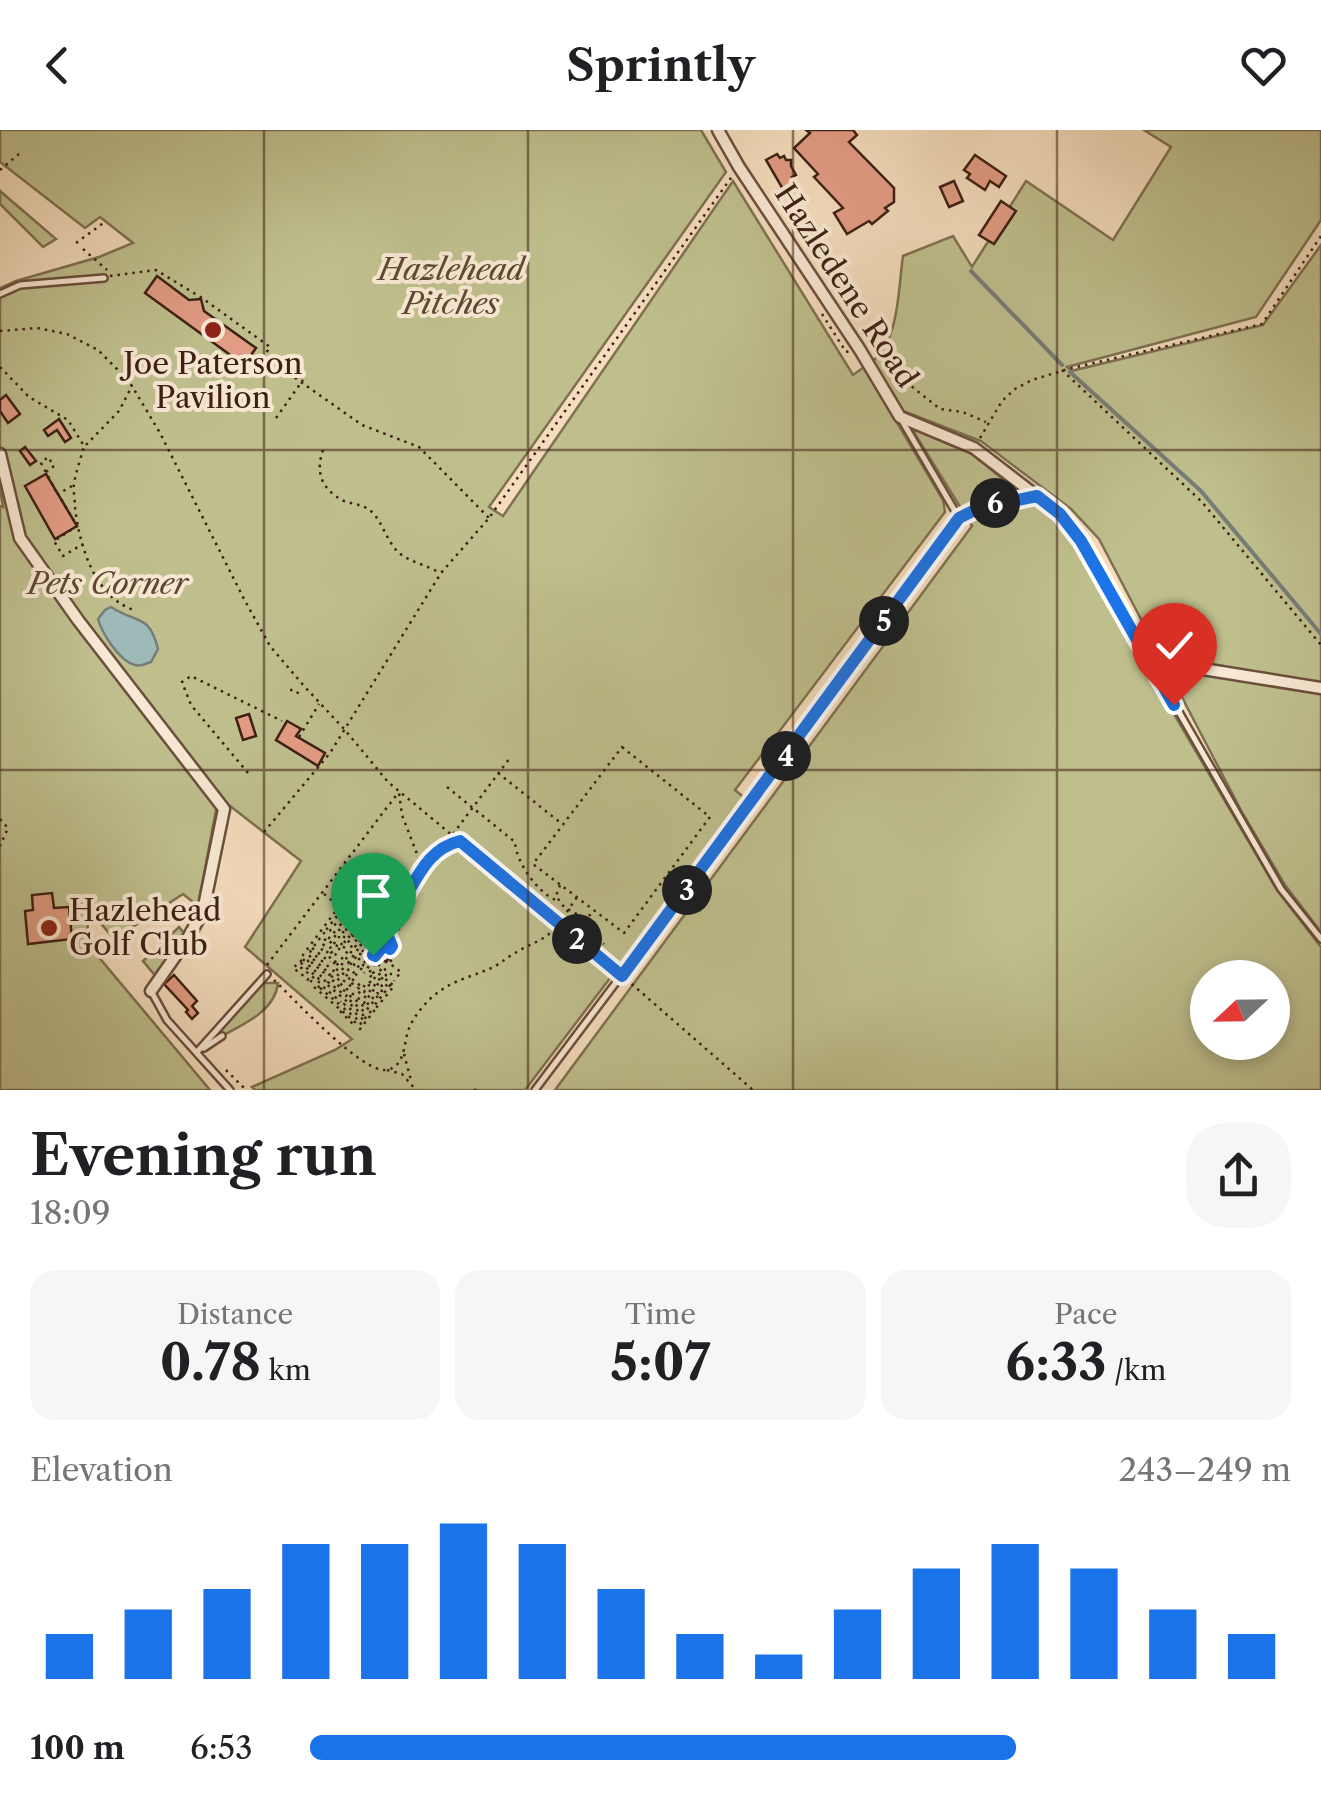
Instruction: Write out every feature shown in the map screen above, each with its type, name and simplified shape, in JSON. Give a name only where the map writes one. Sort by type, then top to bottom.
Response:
[{"type":"street","name":"Hazledene Road","points":[[718,130],[900,417]]},
{"type":"street","points":[[900,417],[974,448],[1060,514],[1081,541],[1142,648],[1178,665],[1321,688]]},
{"type":"street","points":[[0,454],[20,538],[224,809],[202,910],[188,938],[151,991]]},
{"type":"lane","points":[[0,294],[20,285],[104,278]]},
{"type":"lane","points":[[900,417],[959,518]]},
{"type":"lane","points":[[535,1090],[959,518],[979,508],[1037,496]]},
{"type":"lane","points":[[1142,648],[1281,888],[1321,939]]},
{"type":"lane","points":[[197,1052],[268,974]]},
{"type":"lane","points":[[151,991],[167,1020],[230,1090]]},
{"type":"lane","points":[[197,1052],[222,1036]]},
{"type":"path","points":[[0,170],[19,154]]},
{"type":"path","points":[[264,832],[330,753],[441,574],[489,518],[738,167]]},
{"type":"path","points":[[76,243],[106,221]]},
{"type":"path","points":[[974,448],[1002,401],[1015,389],[1062,370],[1262,324],[1321,236]]},
{"type":"path","points":[[83,249],[112,275]]},
{"type":"path","points":[[104,278],[156,270],[202,298],[270,347],[264,356],[362,426],[419,447],[489,518]]},
{"type":"path","points":[[0,331],[37,328],[67,334],[98,350],[132,386],[160,433],[270,646],[388,782],[753,1090]]},
{"type":"path","points":[[0,367],[30,397],[68,420],[84,446]]},
{"type":"path","points":[[1062,370],[1202,502],[1321,645]]},
{"type":"path","points":[[877,378],[906,382],[940,409],[964,412],[988,423]]},
{"type":"path","points":[[276,418],[302,381]]},
{"type":"path","points":[[77,526],[73,485],[84,446],[119,411],[132,386]]},
{"type":"path","points":[[322,450],[318,466],[323,484],[340,499],[365,506],[376,516],[400,554],[441,574]]},
{"type":"path","points":[[46,472],[77,526],[93,570],[106,592],[134,610]]},
{"type":"path","points":[[58,494],[73,485]]},
{"type":"path","points":[[494,511],[503,517]]},
{"type":"path","points":[[77,526],[54,540],[63,556],[83,544]]},
{"type":"path","points":[[248,773],[191,705],[182,682],[191,676],[282,722]]},
{"type":"path","points":[[290,690],[299,694]]},
{"type":"path","points":[[298,737],[320,702]]},
{"type":"path","points":[[622,747],[710,817],[624,933],[533,864],[563,826],[622,747]]},
{"type":"path","points":[[452,834],[509,759]]},
{"type":"path","points":[[498,773],[563,826]]},
{"type":"path","points":[[447,787],[515,842],[515,850],[532,882],[551,899],[576,916],[586,917],[594,911]]},
{"type":"path","points":[[399,791],[402,815],[422,867]]},
{"type":"path","points":[[399,791],[266,965],[268,974],[343,1046],[368,1066],[402,1074],[412,1083]]},
{"type":"path","points":[[0,818],[8,828],[0,846]]},
{"type":"path","points":[[446,844],[447,830]]},
{"type":"path","points":[[377,936],[422,867],[446,844],[460,841]]},
{"type":"path","points":[[558,901],[556,890],[560,885]]},
{"type":"path","points":[[323,894],[377,936],[395,933],[402,926]]},
{"type":"path","points":[[416,1090],[404,1041],[424,1005],[440,990],[495,967],[546,936],[577,898]]},
{"type":"path","points":[[314,946],[336,912],[358,930],[342,951],[340,942],[336,947],[333,945],[339,937],[345,942],[347,939],[342,930]]},
{"type":"path","points":[[395,912],[400,916]]},
{"type":"path","points":[[576,916],[578,923],[604,944]]},
{"type":"path","points":[[336,917],[354,936],[337,922],[326,930],[336,917]]},
{"type":"path","points":[[354,936],[337,927],[329,938],[324,934],[303,955],[330,974],[324,982],[363,1015],[389,982],[393,983]]},
{"type":"path","points":[[342,930],[328,946],[334,950],[334,956],[337,952],[333,964],[336,966],[362,933],[380,947],[378,950],[362,938],[360,941],[376,957]]},
{"type":"path","points":[[387,934],[390,949]]},
{"type":"path","points":[[323,937],[327,941],[320,950],[328,951],[326,954],[336,959]]},
{"type":"path","points":[[372,1008],[374,1011],[360,1030],[358,1027],[372,1008],[394,986],[401,972],[358,943],[344,960],[348,963],[359,948],[373,960],[359,953],[350,965],[352,968],[360,958],[369,966],[352,979],[363,988],[369,986],[364,992],[356,990],[365,998],[383,977]]},
{"type":"path","points":[[383,977],[375,970],[376,976],[371,982],[368,980],[384,945],[396,954],[389,963]]},
{"type":"path","points":[[314,946],[336,959]]},
{"type":"path","points":[[316,986],[318,982],[299,966],[310,951],[336,972]]},
{"type":"path","points":[[342,964],[345,966],[334,981],[346,996],[328,982],[336,972],[342,964]]},
{"type":"path","points":[[363,969],[361,964],[348,980],[354,985],[352,988],[343,980],[350,971],[347,969],[338,981],[364,1002],[386,975],[380,965],[391,974],[380,993]]},
{"type":"path","points":[[316,986],[321,984],[356,1023],[358,1020],[342,1007],[344,1004],[364,1020]]},
{"type":"path","points":[[316,986],[340,1005],[354,1026]]},
{"type":"path","points":[[365,1012],[348,999],[350,996],[365,1007],[380,993]]},
{"type":"path","points":[[385,1070],[396,1065],[404,1053]]},
{"type":"path","points":[[216,1074],[228,1070],[246,1090]]},
{"type":"path","points":[[474,1090],[481,1090]]},
{"type":"green space","points":[[0,130],[701,130],[726,172],[489,507],[503,516],[733,181],[853,375],[864,367],[943,500],[945,512],[735,790],[746,799],[525,1090],[255,1090],[252,1087],[352,1039],[245,947],[301,861],[230,806],[216,810],[198,906],[183,894],[114,939],[92,913],[88,918],[87,943],[210,1090],[0,1090],[0,288],[133,243],[100,217],[85,228],[0,162]]},
{"type":"green space","points":[[1144,130],[1321,130],[1321,220],[1256,317],[1067,367],[1071,371],[1263,325],[1321,245],[1321,932],[1285,885],[1243,814],[1099,539],[1071,509],[981,441],[903,411],[873,361],[893,326],[903,256],[953,236],[972,267],[1026,181],[1113,240],[1171,147]]},
{"type":"green space","points":[[0,191],[56,239],[43,247],[0,204]]},
{"type":"green space","points":[[910,426],[972,454],[1052,519],[1075,545],[1277,890],[1321,947],[1321,1090],[555,1090],[972,526]]},
{"type":"green space","points":[[179,927],[188,938],[158,979],[143,961]]},
{"type":"green space","points":[[261,983],[278,983],[271,1001],[257,1016],[222,1036],[219,1031]]},
{"type":"water","points":[[111,607],[151,630],[158,649],[151,662],[135,665],[112,646],[98,619]]},
{"type":"building","points":[[806,130],[853,130],[857,135],[849,142],[894,188],[894,202],[885,208],[888,211],[872,224],[869,221],[847,234],[834,213],[843,208],[794,148],[810,133]]},
{"type":"building","points":[[777,154],[791,160],[796,175],[792,177],[796,184],[784,191],[766,160]]},
{"type":"building","points":[[975,155],[1006,176],[999,187],[990,181],[985,190],[967,178],[970,174],[964,170]]},
{"type":"building","points":[[954,181],[963,201],[949,207],[940,187]]},
{"type":"building","points":[[1001,201],[1016,211],[994,244],[979,235]]},
{"type":"building","name":"Joe Paterson Pavilion","points":[[157,276],[189,300],[201,299],[204,311],[256,348],[244,365],[145,293]]},
{"type":"building","points":[[6,395],[20,414],[8,423],[0,411],[0,400]]},
{"type":"building","points":[[59,419],[71,438],[65,442],[57,430],[48,436],[44,430]]},
{"type":"building","points":[[25,447],[36,461],[30,465],[20,451]]},
{"type":"building","points":[[46,474],[77,526],[55,539],[25,486]]},
{"type":"building","points":[[249,714],[256,736],[243,740],[236,718]]},
{"type":"building","points":[[287,721],[301,729],[296,736],[325,753],[318,766],[276,740]]},
{"type":"building","name":"Hazlehead Golf Club","points":[[52,893],[54,908],[69,907],[72,939],[28,944],[25,911],[33,910],[32,895]]},
{"type":"building","points":[[385,947],[393,953],[386,962],[378,956]]},
{"type":"building","points":[[174,975],[197,1001],[192,1006],[198,1013],[192,1019],[164,984]]},
{"type":"waterway","points":[[971,271],[1062,365]]},
{"type":"waterway","points":[[1070,372],[1201,491],[1321,634]]},
{"type":"place","name":"Joe Paterson Pavilion","points":[[213,330]]},
{"type":"place","name":"Hazlehead Golf Club","points":[[49,928]]},
{"type":"route","points":[[373,955],[384,945],[390,949],[392,946],[387,934],[377,936],[422,867],[446,844],[460,841],[622,976],[959,518],[979,508],[1037,496],[1060,514],[1081,541],[1174,705]]},
{"type":"park label","name":"Hazlehead Pitches","points":[[451,287]]},
{"type":"park label","name":"Pets Corner","points":[[108,584]]}]
